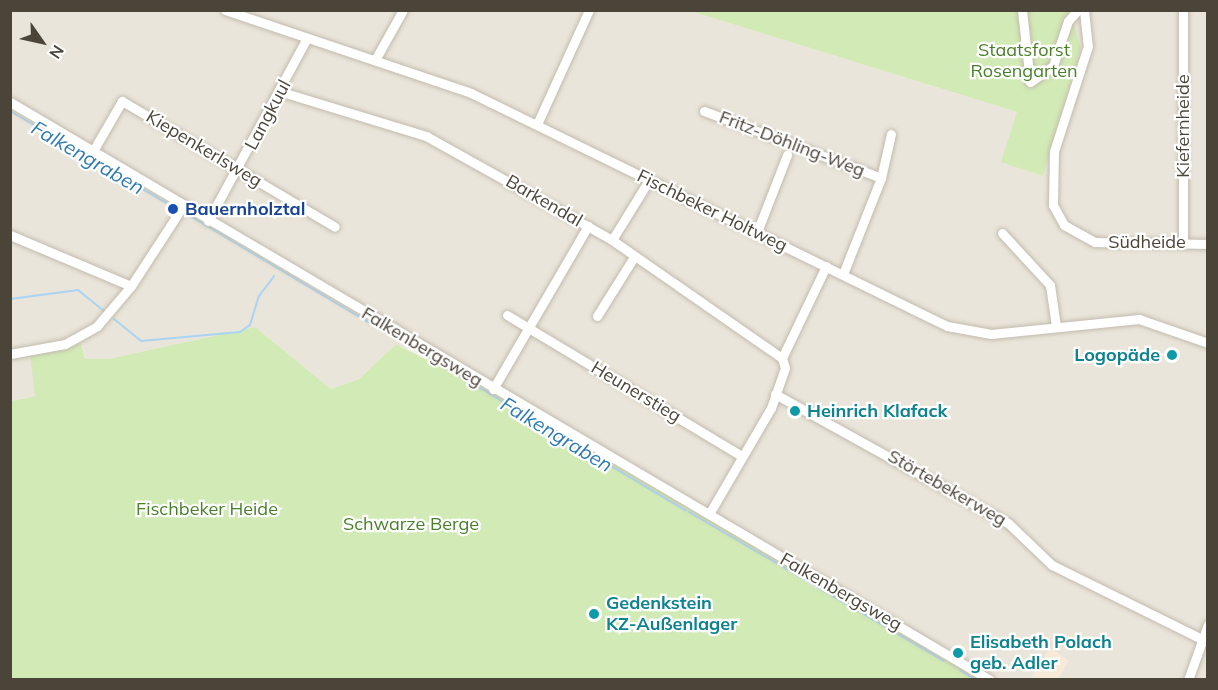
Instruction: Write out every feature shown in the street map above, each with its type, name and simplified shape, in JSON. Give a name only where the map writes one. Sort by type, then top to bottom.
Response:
[{"type":"street","points":[[375,60],[403,10]]},
{"type":"street","points":[[538,122],[589,10]]},
{"type":"street","points":[[1022,10],[1030,82],[1053,66],[1068,21],[1078,10]]},
{"type":"street","name":"Südheide","points":[[1084,10],[1088,46],[1054,151],[1053,206],[1065,225],[1095,242],[1208,244]]},
{"type":"street","name":"Kiefernheide","points":[[1183,10],[1183,242]]},
{"type":"street","name":"Fischbeker Holtweg","points":[[232,12],[375,60],[538,122],[649,180],[970,333],[1139,319],[1208,343]]},
{"type":"street","name":"Langkuul","points":[[208,221],[282,92],[307,38]]},
{"type":"street","name":"Barkendal","points":[[282,92],[426,136],[612,240],[782,358]]},
{"type":"street","name":"Kiepenkerlsweg","points":[[93,151],[122,101],[335,227]]},
{"type":"street","name":"Falkenbergsweg","points":[[10,102],[208,221],[990,680]]},
{"type":"street","name":"Fritz-Döhling-Weg","points":[[704,111],[881,178]]},
{"type":"street","points":[[843,274],[881,178],[891,134]]},
{"type":"street","points":[[757,232],[781,181],[787,156]]},
{"type":"street","points":[[612,240],[649,180]]},
{"type":"street","points":[[10,354],[80,338],[131,286],[183,206]]},
{"type":"street","points":[[493,389],[588,226]]},
{"type":"street","points":[[1002,233],[1050,285],[1056,326]]},
{"type":"street","points":[[10,235],[131,286]]},
{"type":"street","points":[[597,316],[634,256]]},
{"type":"street","points":[[709,514],[775,394],[785,368],[782,358],[826,266]]},
{"type":"street","name":"Heunerstieg","points":[[507,315],[742,456]]},
{"type":"street","name":"Störtebekerweg","points":[[775,394],[1008,523],[1052,565],[1205,641]]},
{"type":"street","points":[[1188,680],[1205,641],[1208,624]]},
{"type":"shaded area","points":[[11,11],[690,11],[1017,112],[1042,176],[1081,47],[1070,11],[1207,11],[1207,679],[996,679],[415,339],[408,349],[396,344],[359,379],[331,389],[255,327],[108,359],[85,359],[82,344],[35,396],[11,401]]},
{"type":"shaded area","points":[[1050,648],[1069,661],[1058,679],[1031,679]]},
{"type":"green space","name":"Staatsforst Rosengarten","points":[[690,11],[1070,11],[1081,47],[1043,176],[1001,162],[1017,112]]},
{"type":"green space","name":"Schwarze Berge","points":[[255,327],[331,389],[359,379],[396,344],[425,359],[428,355],[804,574],[801,579],[817,589],[820,583],[982,680],[11,680],[11,401],[35,396],[30,355],[81,343],[85,359],[108,359]]},
{"type":"waterway","name":"Falkengraben","points":[[10,111],[166,203]]},
{"type":"waterway","name":"Falkengraben","points":[[190,216],[401,342]]},
{"type":"waterway","points":[[114,319],[141,341],[240,332],[250,325],[259,296],[274,276]]},
{"type":"waterway","points":[[10,299],[78,290],[104,311]]},
{"type":"waterway","name":"Falkengraben","points":[[428,357],[686,511]]},
{"type":"waterway","name":"Falkengraben","points":[[689,512],[944,661]]},
{"type":"waterway","name":"Falkengraben","points":[[960,670],[975,680]]},
{"type":"place","name":"Bauernholztal","points":[[173,209]]},
{"type":"place","name":"Logopäde","points":[[1172,355]]},
{"type":"place","name":"Heinrich Klafack","points":[[795,411]]},
{"type":"place","name":"Gedenkstein KZ-Außenlager","points":[[594,614]]},
{"type":"place","name":"Elisabeth Polach geb. Adler","points":[[958,653]]},
{"type":"park label","name":"Fischbeker Heide","points":[[207,509]]}]
